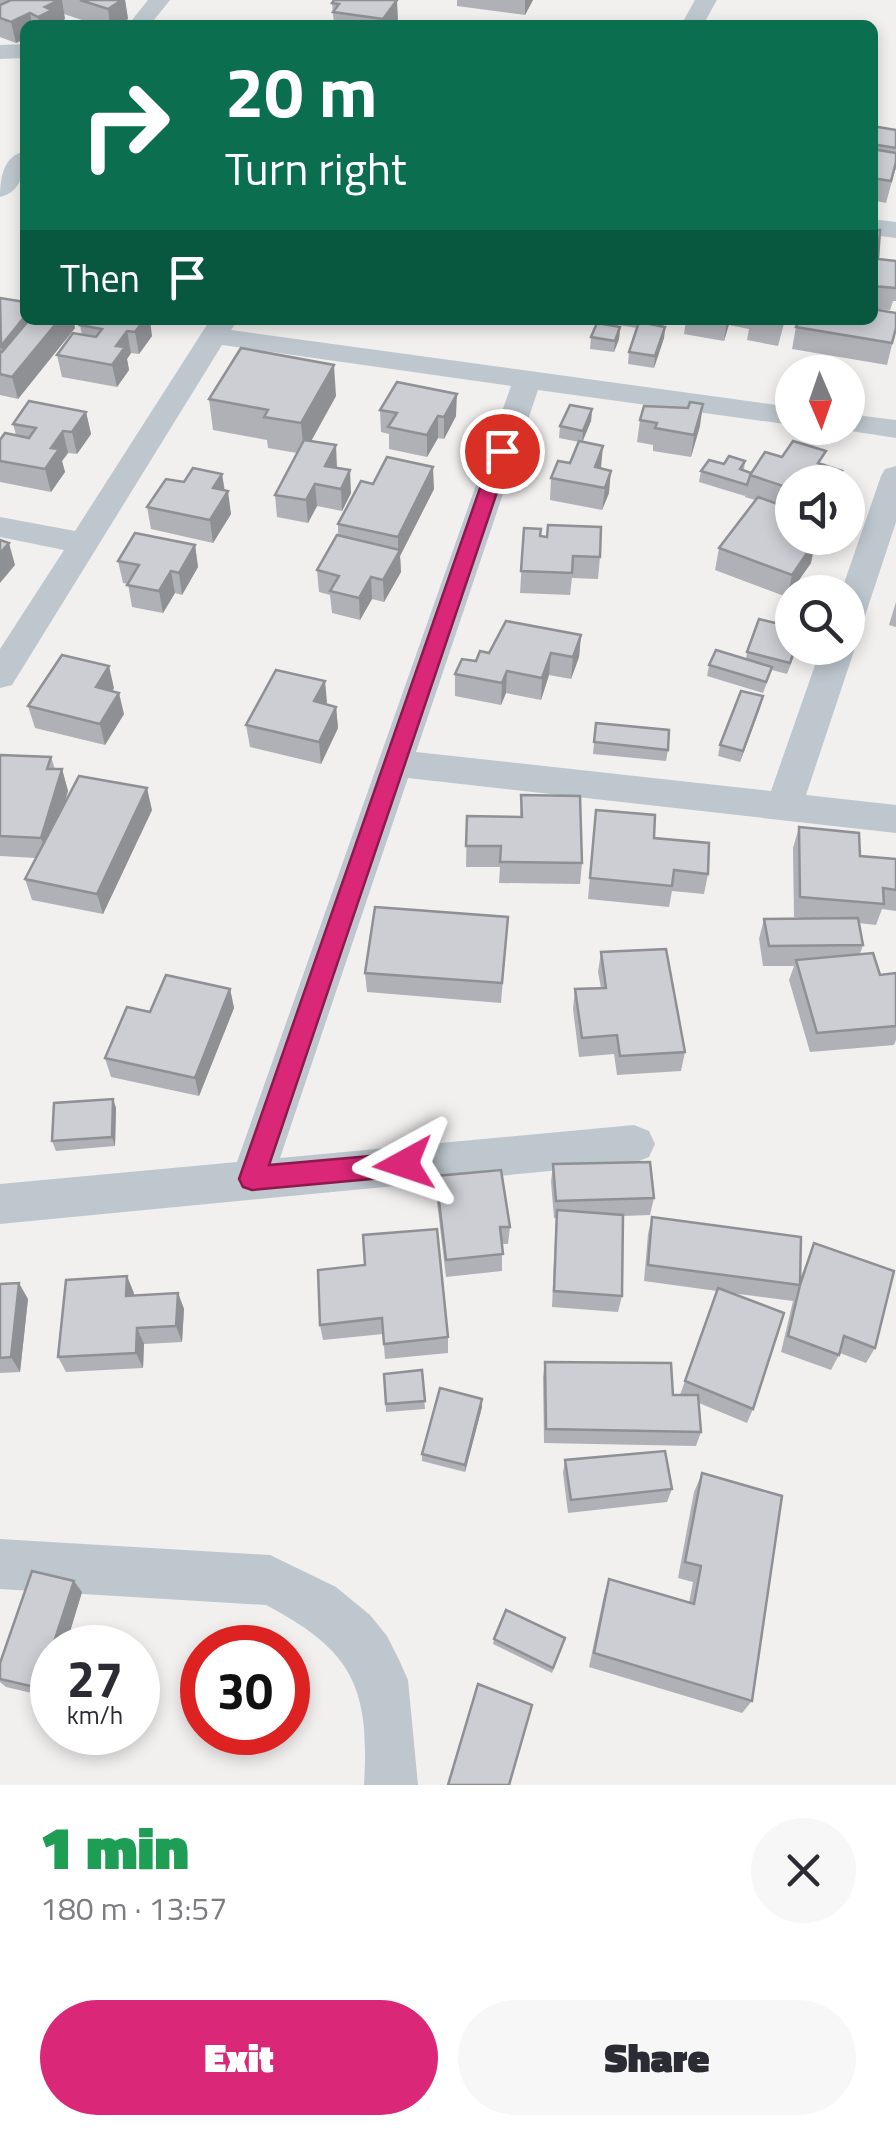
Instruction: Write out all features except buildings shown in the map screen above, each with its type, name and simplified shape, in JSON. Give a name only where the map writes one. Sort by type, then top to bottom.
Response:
[{"type":"street","points":[[143,20],[159,0]]},
{"type":"street","points":[[3,182],[20,163]]},
{"type":"street","points":[[0,676],[219,328],[526,382],[775,414]]},
{"type":"street","points":[[252,1179],[526,382]]},
{"type":"street","points":[[865,425],[896,429]]},
{"type":"street","points":[[863,575],[896,476]]},
{"type":"street","points":[[0,527],[83,543]]},
{"type":"street","points":[[784,807],[832,665]]},
{"type":"street","points":[[392,763],[896,818]]},
{"type":"street","points":[[0,1204],[634,1144]]},
{"type":"street","points":[[0,1564],[270,1580],[318,1606],[352,1633],[369,1654],[382,1680],[391,1785]]},
{"type":"route","points":[[404,1164],[252,1179],[502,451]]}]
